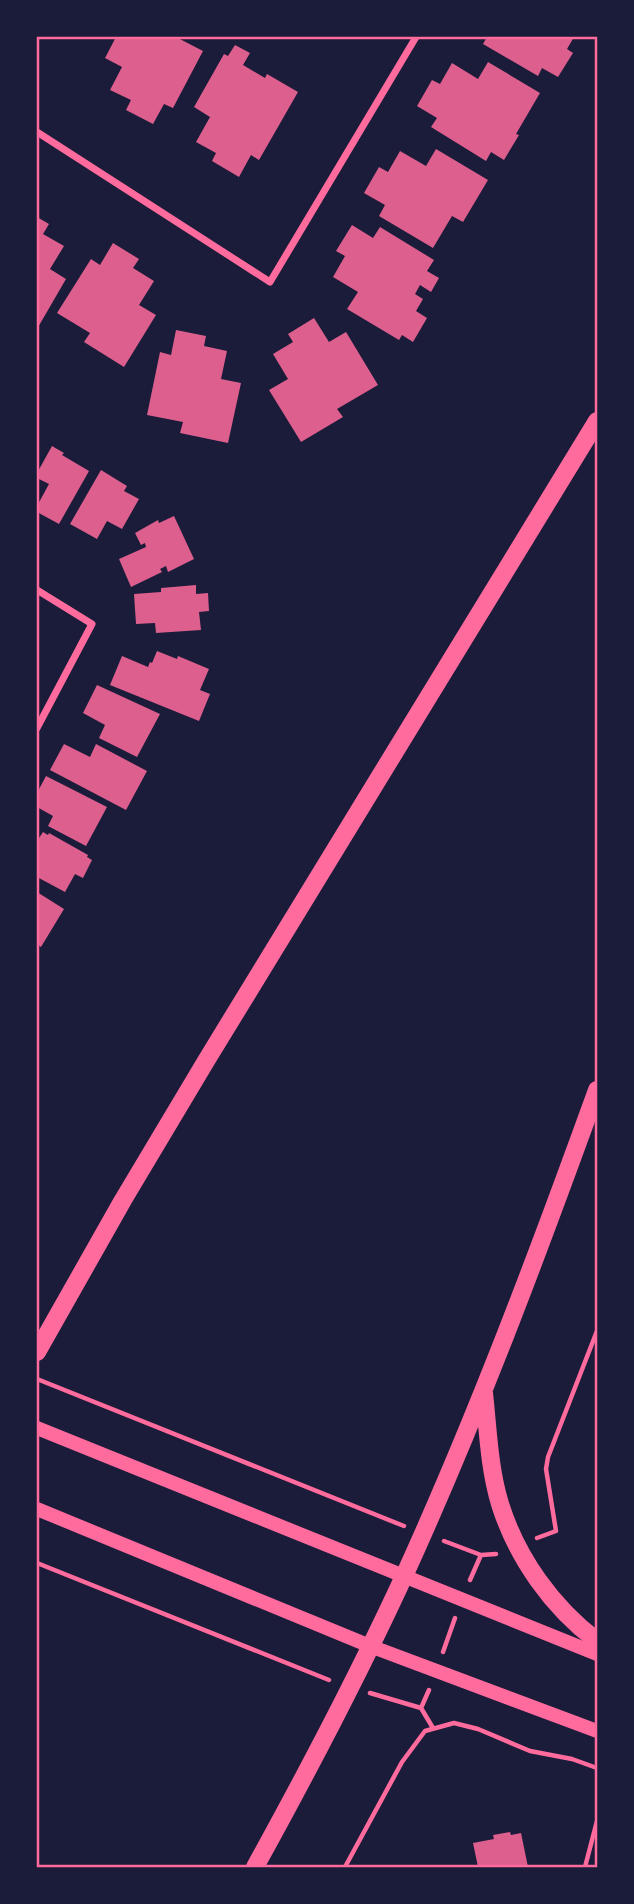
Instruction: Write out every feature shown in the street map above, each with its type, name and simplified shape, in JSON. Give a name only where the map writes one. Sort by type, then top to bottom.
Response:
[{"type":"main road","points":[[37,1352],[122,1200],[597,421]]},
{"type":"main road","points":[[256,1867],[311,1765],[404,1576],[483,1391],[597,1090]]},
{"type":"main road","points":[[483,1391],[493,1472],[500,1503],[517,1546],[538,1582],[583,1631],[597,1641]]},
{"type":"main road","points":[[37,1428],[597,1654]]},
{"type":"main road","points":[[37,1509],[370,1646],[597,1731]]},
{"type":"street","points":[[37,132],[270,282],[416,37]]},
{"type":"street","points":[[37,590],[92,624],[37,728]]},
{"type":"path","points":[[542,1536],[556,1531],[546,1469],[548,1457],[597,1331]]},
{"type":"path","points":[[37,1379],[397,1523]]},
{"type":"path","points":[[463,1548],[481,1555],[497,1554]]},
{"type":"path","points":[[433,1728],[421,1708],[481,1555]]},
{"type":"path","points":[[37,1563],[312,1674]]},
{"type":"path","points":[[345,1867],[402,1762],[425,1731],[454,1723],[478,1729],[530,1751],[572,1759],[597,1768]]},
{"type":"path","points":[[584,1867],[597,1821]]},
{"type":"building","points":[[116,37],[176,37],[203,51],[173,108],[164,104],[153,124],[126,110],[131,100],[110,90],[122,67],[105,58]]},
{"type":"building","points":[[487,37],[574,37],[567,49],[573,53],[558,77],[542,68],[538,76],[483,44]]},
{"type":"building","points":[[235,45],[250,53],[243,65],[265,78],[267,74],[298,92],[259,160],[251,155],[239,177],[212,161],[216,153],[196,142],[210,117],[194,107],[224,54],[228,56]]},
{"type":"building","points":[[488,62],[540,93],[504,160],[491,152],[486,161],[431,127],[437,118],[417,106],[432,80],[440,84],[452,63],[478,79]]},
{"type":"building","points":[[436,149],[488,180],[463,222],[452,216],[433,248],[379,216],[385,205],[364,193],[379,167],[388,172],[400,151],[426,166]]},
{"type":"building","points":[[37,217],[49,224],[43,234],[64,246],[50,269],[66,279],[37,329]]},
{"type":"building","points":[[352,225],[373,238],[380,227],[434,260],[427,271],[439,278],[431,292],[420,285],[415,294],[423,299],[416,311],[427,318],[413,342],[402,335],[399,340],[347,309],[358,292],[333,277],[345,256],[336,251]]},
{"type":"building","points":[[113,243],[139,259],[133,268],[154,281],[139,305],[156,315],[124,367],[84,342],[90,333],[57,313],[91,259],[100,265]]},
{"type":"building","points":[[314,318],[329,342],[346,332],[378,385],[337,409],[343,417],[301,442],[269,390],[288,379],[273,354],[293,342],[288,334]]},
{"type":"building","points":[[176,330],[206,336],[204,346],[227,351],[221,379],[241,383],[228,443],[180,433],[183,422],[147,415],[160,352],[171,355]]},
{"type":"building","points":[[52,446],[89,471],[59,524],[37,512],[37,506],[49,484],[37,478],[37,473]]},
{"type":"building","points":[[101,470],[127,486],[124,491],[139,499],[122,529],[107,521],[97,539],[70,524]]},
{"type":"building","points":[[174,516],[194,559],[168,572],[166,566],[160,569],[162,572],[131,587],[119,559],[146,547],[145,543],[141,545],[135,533],[158,520],[159,523]]},
{"type":"building","points":[[196,585],[196,594],[208,593],[209,611],[199,612],[201,630],[156,633],[155,623],[136,624],[134,594]]},
{"type":"building","points":[[157,651],[177,659],[178,656],[209,669],[200,690],[210,694],[199,721],[110,685],[122,656],[148,667]]},
{"type":"building","points":[[97,685],[160,714],[137,757],[99,738],[105,725],[83,713]]},
{"type":"building","points":[[64,744],[90,757],[96,744],[147,771],[126,810],[50,770]]},
{"type":"building","points":[[46,776],[107,807],[86,846],[48,826],[53,816],[37,807],[37,793]]},
{"type":"building","points":[[43,832],[88,855],[92,860],[83,878],[75,874],[65,892],[37,877],[37,841]]},
{"type":"building","points":[[37,892],[64,909],[41,947],[37,944]]},
{"type":"building","points":[[510,1832],[511,1835],[521,1833],[528,1867],[478,1867],[473,1843],[494,1839],[493,1835]]}]
